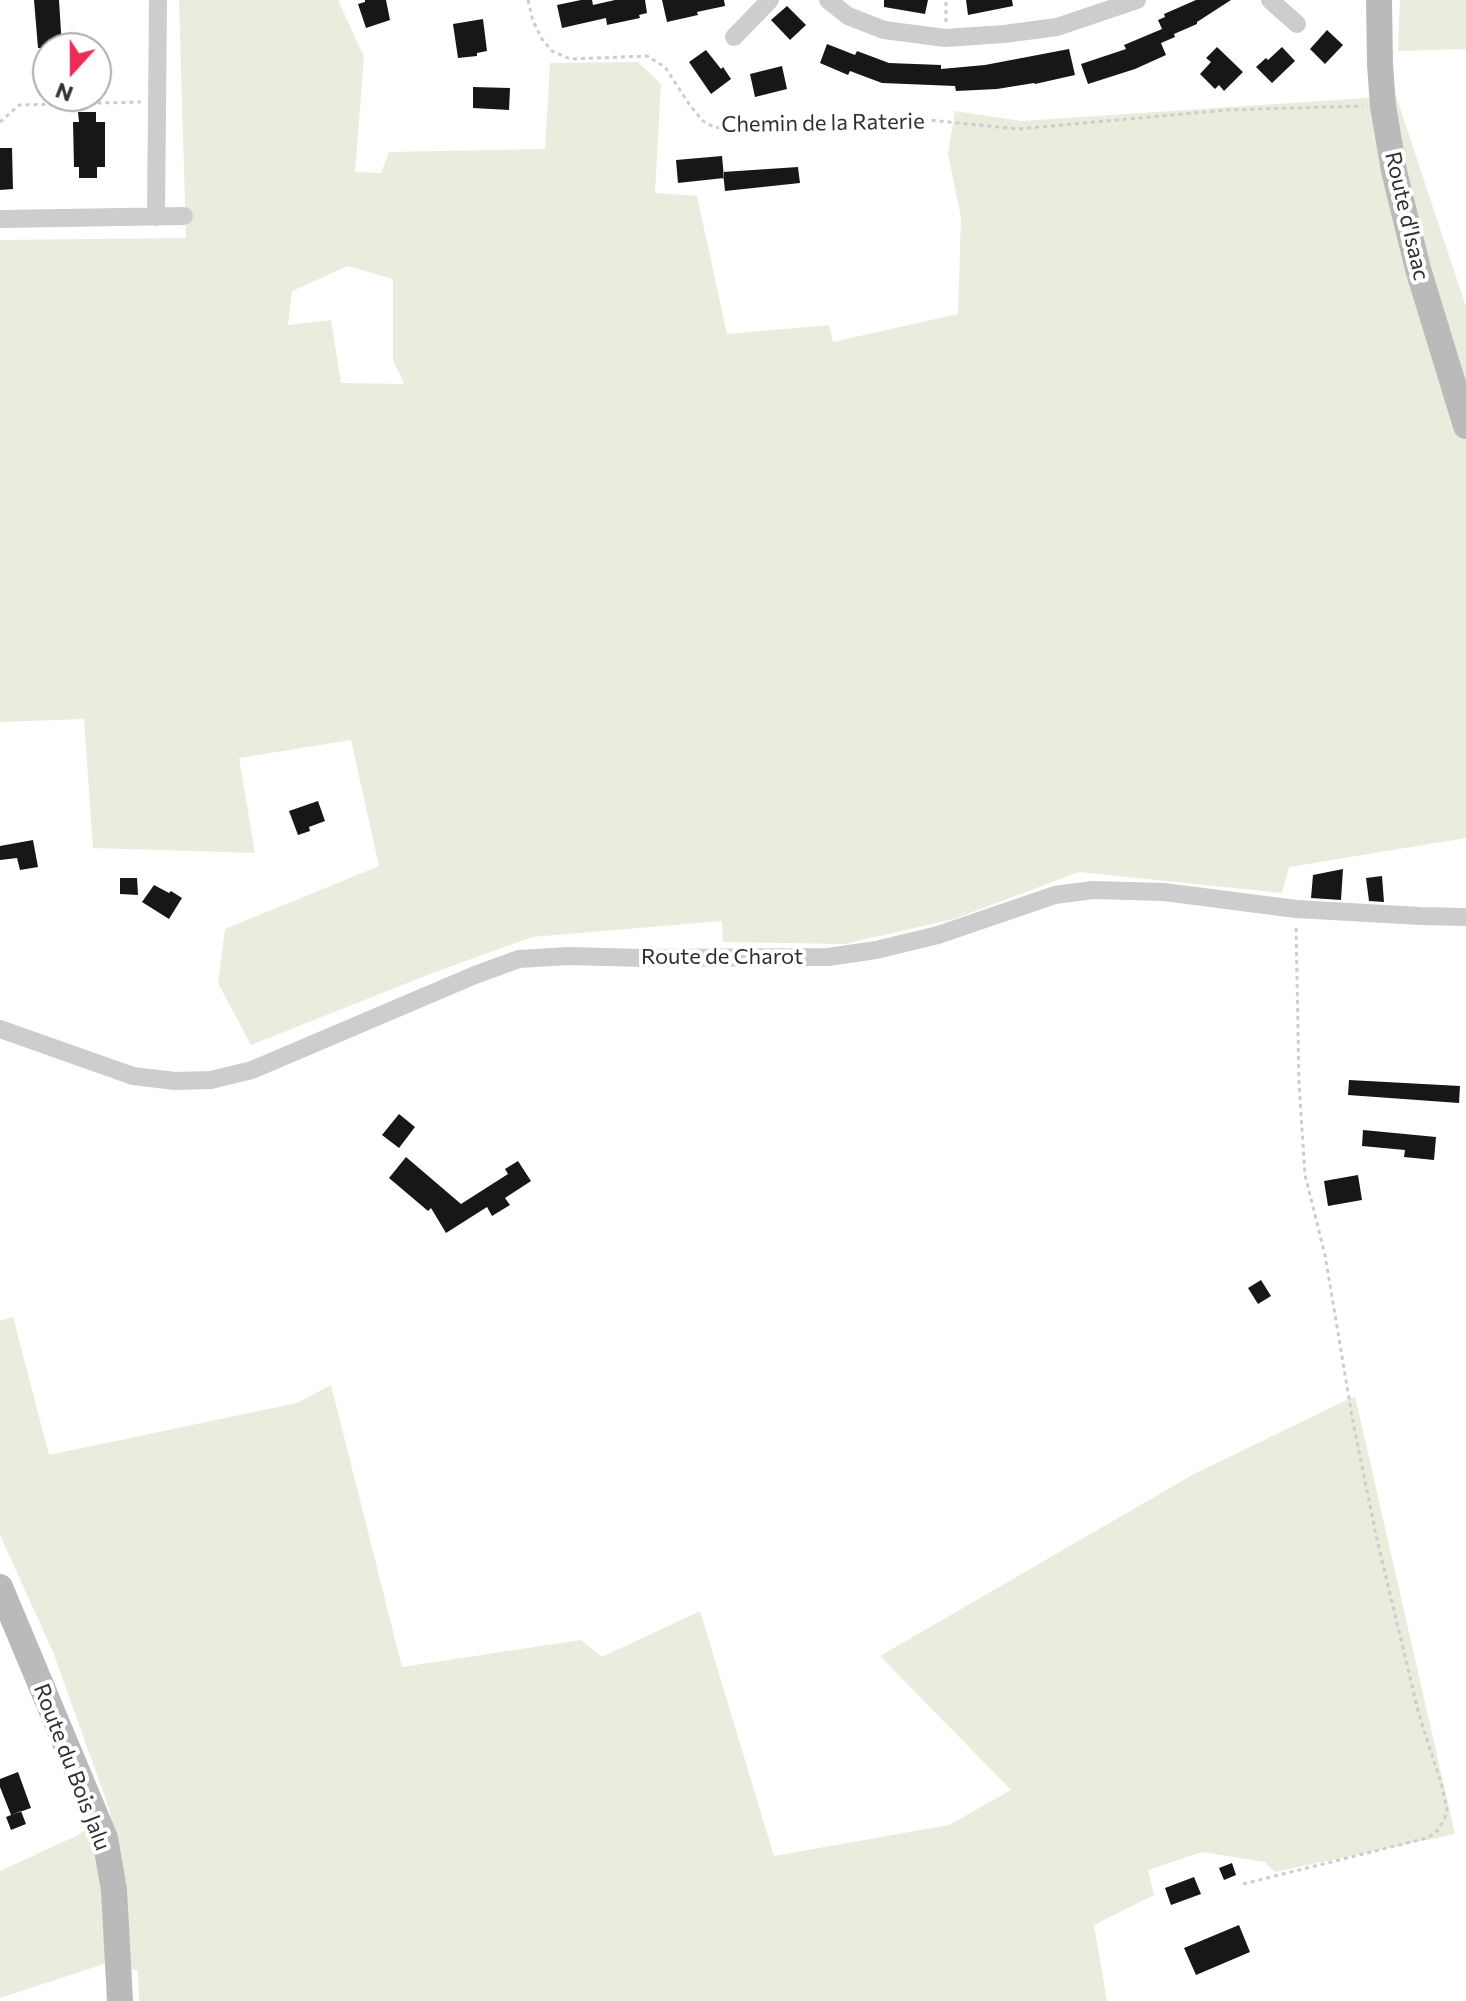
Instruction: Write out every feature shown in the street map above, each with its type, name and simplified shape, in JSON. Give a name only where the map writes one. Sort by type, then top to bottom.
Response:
[{"type":"street","points":[[156,217],[158,0]]},
{"type":"street","points":[[734,37],[770,0]]},
{"type":"street","points":[[828,0],[848,16],[884,30],[945,38],[1057,27],[1137,0]]},
{"type":"street","points":[[1270,0],[1297,24]]},
{"type":"street","name":"Route d'Isaac","points":[[1379,0],[1383,106],[1394,171],[1466,426]]},
{"type":"street","points":[[0,219],[184,216]]},
{"type":"street","name":"Route de Charot","points":[[0,1029],[133,1076],[175,1081],[211,1080],[252,1070],[519,959],[568,956],[828,957],[876,950],[938,935],[1055,895],[1093,890],[1164,892],[1296,909],[1466,917]]},
{"type":"street","name":"Route du Bois Jalu","points":[[0,1587],[105,1838],[114,1890],[120,2001]]},
{"type":"path","name":"Chemin de la Raterie","points":[[528,0],[533,21],[552,51],[570,59],[647,56],[665,67],[689,104],[703,121],[714,127],[899,117],[1018,129],[1227,110],[1383,106]]},
{"type":"path","points":[[0,122],[19,105],[157,102]]},
{"type":"path","points":[[1243,1884],[1427,1838],[1437,1831],[1447,1810],[1419,1715],[1376,1535],[1325,1255],[1305,1175],[1299,1083],[1296,909]]},
{"type":"green space","points":[[179,0],[338,0],[364,57],[355,172],[381,173],[389,152],[545,149],[550,63],[638,62],[661,84],[655,193],[697,196],[727,334],[829,325],[833,342],[958,314],[961,217],[948,154],[955,111],[1021,121],[1396,96],[1466,307],[1466,838],[1289,867],[1282,893],[1079,872],[954,919],[844,944],[723,942],[722,921],[532,937],[251,1045],[218,983],[225,929],[379,866],[351,740],[239,758],[255,853],[93,848],[84,719],[0,722],[0,240],[186,238]],"holes":[[[348,266],[393,279],[393,360],[404,384],[341,383],[331,320],[288,325],[292,291]]]},
{"type":"green space","points":[[1400,0],[1466,0],[1466,49],[1398,51]]},
{"type":"green space","points":[[13,1317],[49,1455],[297,1403],[331,1385],[402,1667],[581,1640],[602,1657],[700,1611],[774,1856],[949,1825],[1011,1790],[880,1656],[1194,1474],[1355,1396],[1455,1834],[1275,1872],[1265,1862],[1202,1852],[1148,1870],[1154,1895],[1094,1925],[1107,2001],[139,2001],[138,1971],[107,1963],[0,1998],[0,1871],[76,1836],[111,1814],[53,1652],[0,1535],[0,1321]]},
{"type":"building","points":[[34,0],[59,0],[61,32],[37,32]]},
{"type":"building","points":[[365,0],[386,0],[390,20],[366,28],[358,4]]},
{"type":"building","points":[[592,0],[593,5],[615,0],[645,0],[647,13],[639,15],[640,18],[607,25],[606,18],[562,28],[557,5]]},
{"type":"building","points":[[662,0],[724,0],[725,6],[667,22]]},
{"type":"building","points":[[884,0],[928,0],[925,14],[884,7]]},
{"type":"building","points":[[966,0],[1012,0],[1013,6],[968,15]]},
{"type":"building","points":[[1196,0],[1231,0],[1197,24],[1161,43],[1166,55],[1088,84],[1081,64],[1126,49],[1124,45],[1162,29],[1158,20],[1165,17],[1164,14]]},
{"type":"building","points":[[787,6],[806,25],[790,40],[771,20]]},
{"type":"building","points":[[483,19],[487,51],[477,53],[477,56],[458,58],[453,24]]},
{"type":"building","points":[[1327,30],[1343,45],[1325,64],[1310,49]]},
{"type":"building","points":[[827,44],[889,63],[941,65],[941,69],[985,65],[1069,49],[1075,75],[1035,84],[956,91],[955,86],[882,83],[850,71],[848,75],[820,63]]},
{"type":"building","points":[[1217,47],[1243,72],[1224,91],[1219,85],[1215,89],[1200,74],[1211,62],[1206,58]]},
{"type":"building","points":[[1282,47],[1295,61],[1272,83],[1256,67]]},
{"type":"building","points":[[706,50],[731,79],[711,94],[689,62]]},
{"type":"building","points":[[782,66],[787,89],[755,97],[750,74]]},
{"type":"building","points":[[473,87],[510,88],[509,110],[473,108]]},
{"type":"building","points":[[78,112],[96,112],[96,122],[105,122],[105,167],[97,167],[97,178],[79,178],[79,167],[74,167],[73,122],[79,122]]},
{"type":"building","points":[[0,148],[12,148],[13,189],[0,190]]},
{"type":"building","points":[[722,156],[724,178],[678,183],[676,160]]},
{"type":"building","points":[[798,167],[800,183],[725,191],[723,172]]},
{"type":"building","points":[[318,801],[325,821],[298,835],[289,811]]},
{"type":"building","points":[[33,840],[38,867],[20,870],[17,858],[0,860],[0,846]]},
{"type":"building","points":[[1343,869],[1341,900],[1311,898],[1313,875]]},
{"type":"building","points":[[1382,876],[1384,902],[1369,901],[1366,878]]},
{"type":"building","points":[[120,878],[137,878],[138,895],[120,894]]},
{"type":"building","points":[[154,885],[182,898],[169,919],[142,902]]},
{"type":"building","points":[[1349,1080],[1460,1086],[1459,1103],[1348,1095]]},
{"type":"building","points":[[399,1114],[415,1127],[399,1148],[382,1135]]},
{"type":"building","points":[[1363,1130],[1436,1137],[1434,1160],[1404,1157],[1405,1150],[1362,1146]]},
{"type":"building","points":[[406,1157],[461,1204],[508,1174],[505,1169],[518,1161],[531,1181],[505,1198],[510,1205],[492,1216],[487,1207],[446,1233],[431,1208],[428,1211],[389,1178]]},
{"type":"building","points":[[1358,1175],[1362,1200],[1328,1206],[1324,1181]]},
{"type":"building","points":[[1261,1280],[1271,1296],[1258,1304],[1248,1288]]},
{"type":"building","points":[[18,1772],[31,1808],[11,1815],[0,1779]]},
{"type":"building","points":[[21,1811],[26,1824],[11,1830],[6,1817]]},
{"type":"building","points":[[1232,1863],[1236,1875],[1224,1880],[1219,1868]]},
{"type":"building","points":[[1194,1877],[1201,1894],[1171,1905],[1165,1888]]},
{"type":"building","points":[[1239,1925],[1250,1952],[1196,1975],[1184,1948]]}]
